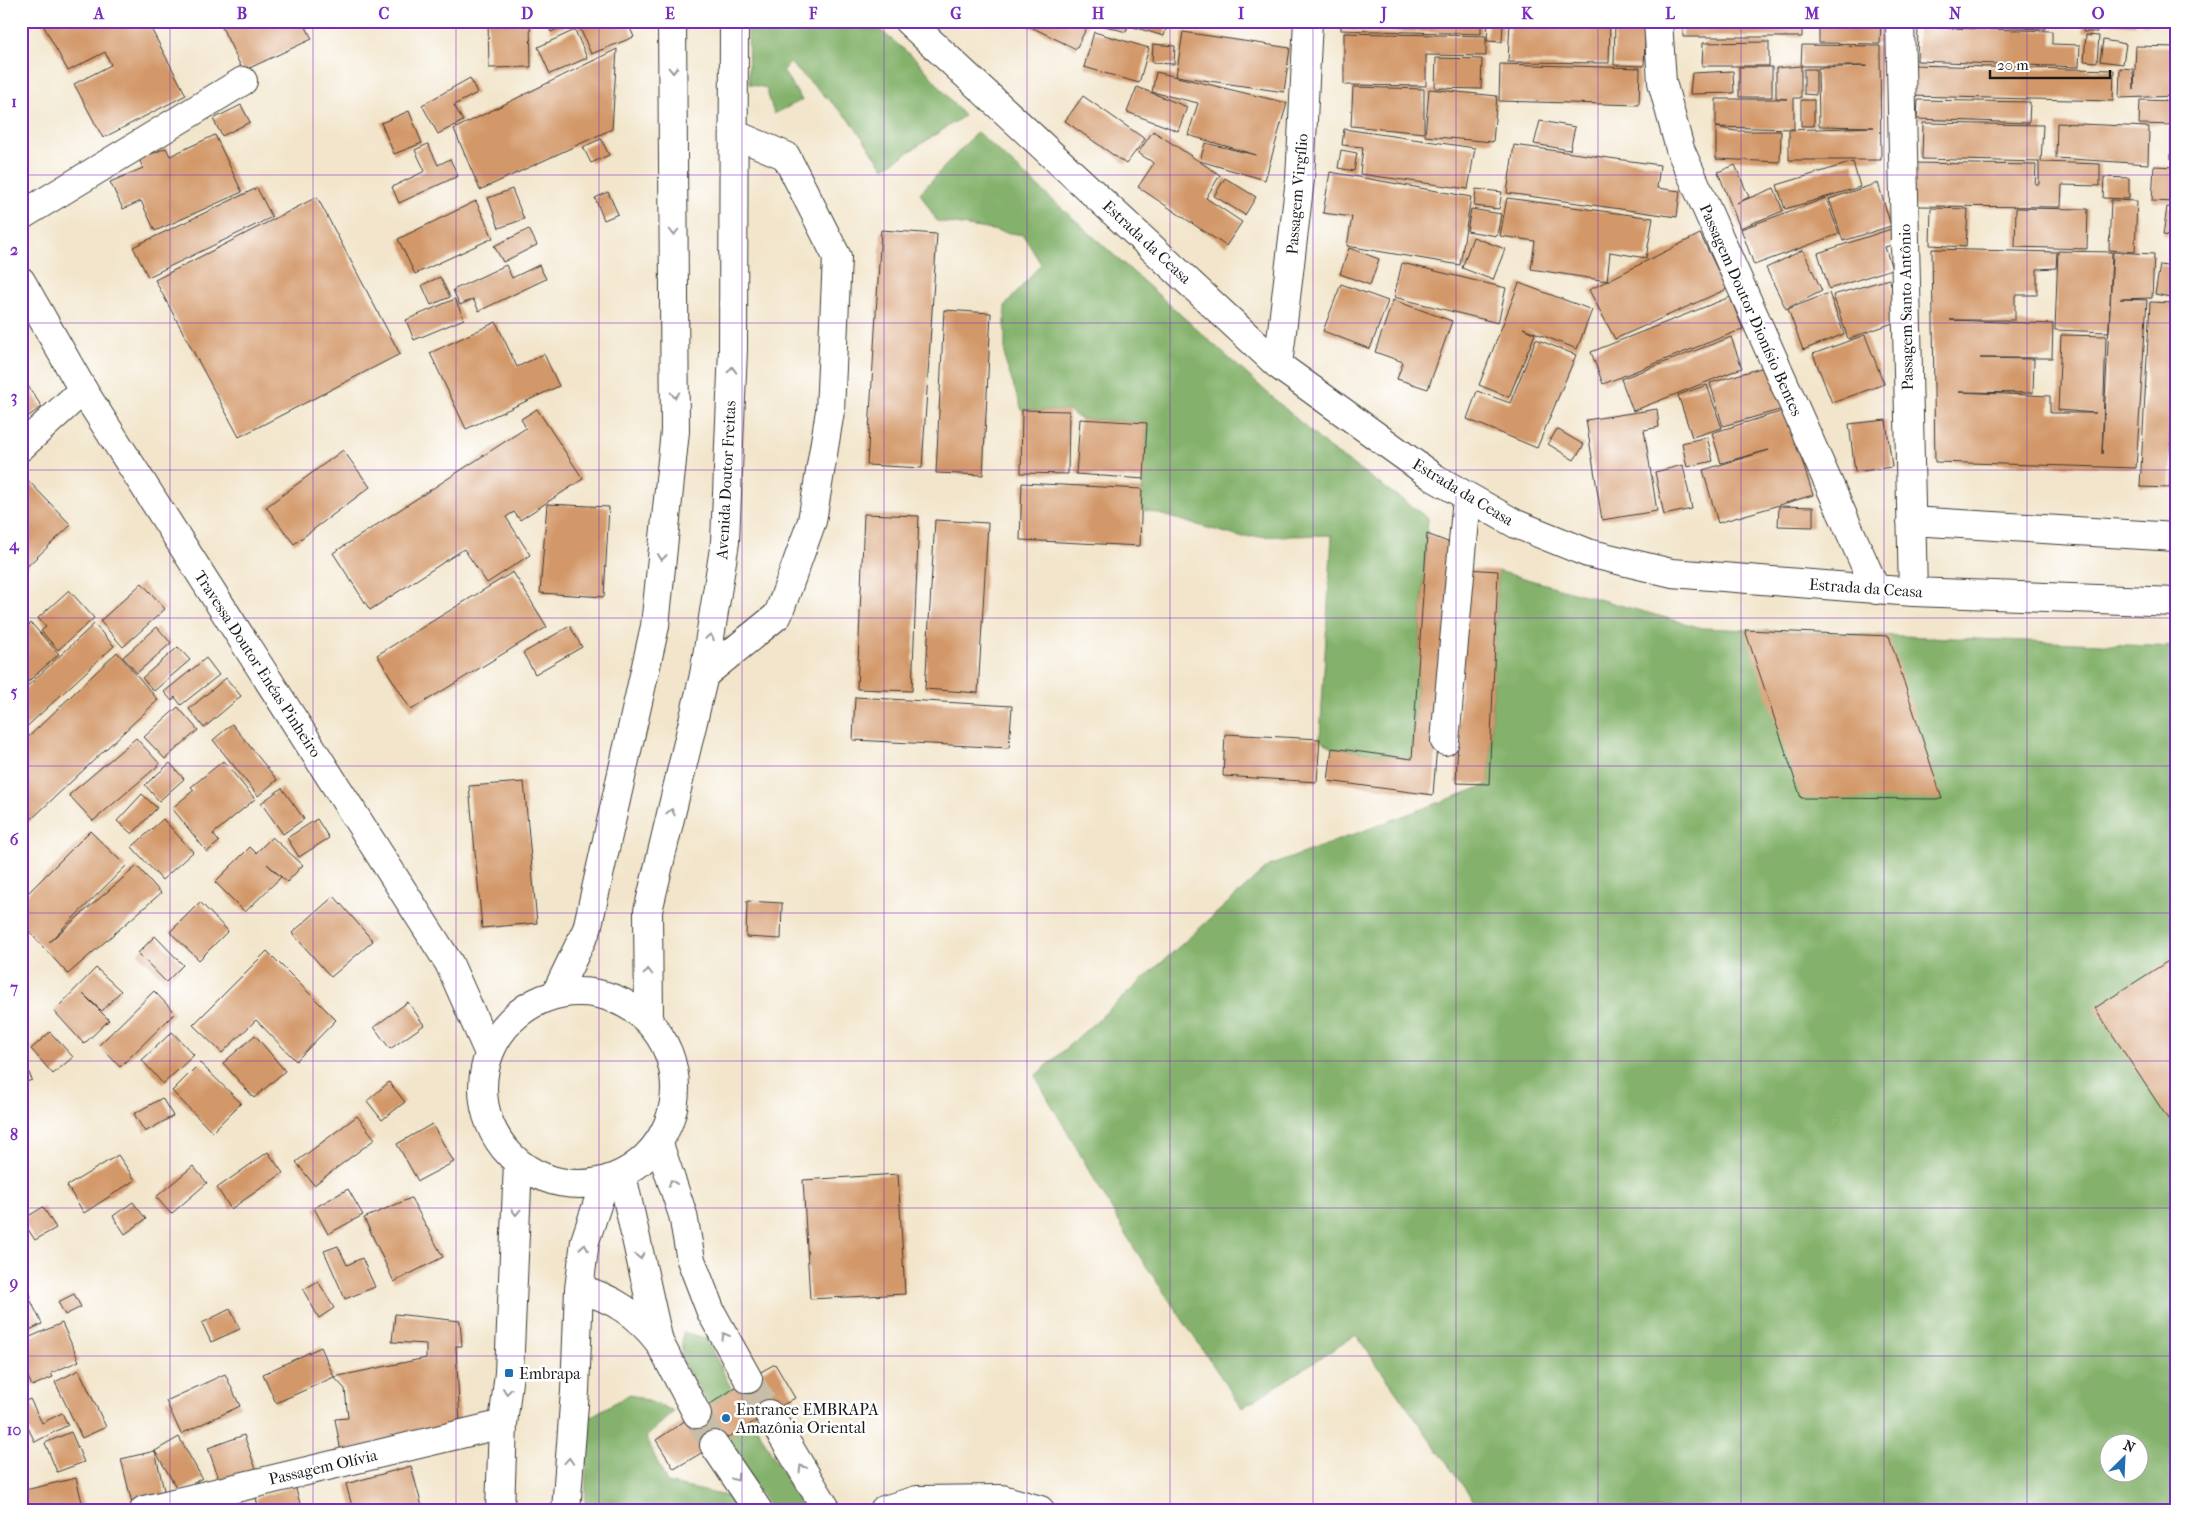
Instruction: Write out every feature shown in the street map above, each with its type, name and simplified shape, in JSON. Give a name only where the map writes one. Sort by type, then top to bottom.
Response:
[{"type":"street","points":[[556,993],[587,928],[655,626],[675,431],[672,21]]},
{"type":"street","name":"Avenida Doutor Freitas","points":[[649,1021],[648,912],[704,675],[725,542],[733,349],[734,21]]},
{"type":"street","name":"Estrada da Ceasa","points":[[908,21],[1278,365],[1433,477],[1467,498],[1516,524],[1588,553],[1672,573],[1876,590],[2176,602]]},
{"type":"street","name":"Passagem Virgílio","points":[[1278,365],[1300,178],[1308,21]]},
{"type":"street","name":"Passagem Doutor Dionísio Bentes","points":[[1658,21],[1662,82],[1680,149],[1876,590]]},
{"type":"street","name":"Passagem Santo Antônio","points":[[1900,21],[1913,592]]},
{"type":"street","points":[[21,216],[243,81]]},
{"type":"street","points":[[704,675],[778,614],[812,521],[830,411],[837,257],[786,156],[734,134]]},
{"type":"street","name":"Travessa Doutor Enéas Pinheiro","points":[[21,281],[83,390],[449,963],[488,1051]]},
{"type":"street","points":[[21,447],[83,390]]},
{"type":"street","points":[[1445,741],[1467,498]]},
{"type":"street","points":[[1911,521],[2176,538]]},
{"type":"street","points":[[590,992],[622,1001],[649,1021],[668,1048],[676,1081],[673,1114],[659,1144],[643,1161],[614,1178],[574,1184],[544,1178],[518,1163],[497,1140],[484,1112],[482,1082],[488,1051],[504,1025],[528,1005],[556,993],[590,992]]},
{"type":"street","points":[[659,1144],[683,1215],[694,1269],[711,1312],[748,1379]]},
{"type":"street","points":[[500,1510],[503,1424],[509,1373],[518,1163]]},
{"type":"street","points":[[566,1510],[575,1391],[579,1289],[585,1241],[614,1178]]},
{"type":"street","points":[[614,1178],[659,1342],[697,1414]]},
{"type":"street","points":[[579,1289],[606,1297],[632,1312],[659,1342]]},
{"type":"street","points":[[769,1414],[827,1510]]},
{"type":"street","name":"Passagem Olívia","points":[[144,1510],[503,1424]]},
{"type":"street","points":[[714,1445],[758,1510]]},
{"type":"street","points":[[884,1510],[917,1500],[1002,1499],[1040,1510]]},
{"type":"green space","points":[[748,21],[869,21],[918,61],[964,116],[884,168],[849,119],[790,63],[783,71],[802,100],[774,114],[766,88],[749,84]]},
{"type":"green space","points":[[977,132],[1329,448],[1428,518],[1412,759],[1332,748],[1320,739],[1332,535],[1240,537],[1141,509],[1147,423],[1080,419],[1069,411],[1022,410],[1005,361],[1005,306],[1041,264],[1023,235],[937,221],[920,193]]},
{"type":"green space","points":[[1498,571],[1702,628],[2176,647],[2176,1510],[1480,1510],[1356,1335],[1242,1408],[1134,1248],[1035,1076],[1269,866],[1489,784]]},
{"type":"green space","points":[[683,1332],[706,1338],[732,1390],[710,1405],[681,1360]]},
{"type":"green space","points":[[630,1394],[674,1411],[646,1437],[667,1483],[731,1497],[734,1510],[585,1510],[588,1418]]},
{"type":"green space","points":[[754,1422],[800,1504],[796,1510],[771,1510],[724,1440]]},
{"type":"building","points":[[41,21],[147,21],[186,95],[103,138],[74,84],[111,65],[105,52],[68,71]]},
{"type":"building","points":[[219,21],[303,21],[312,39],[243,71]]},
{"type":"building","points":[[488,21],[530,21],[531,67],[489,68]]},
{"type":"building","points":[[546,21],[576,21],[551,32]]},
{"type":"building","points":[[583,21],[627,21],[634,37],[591,54],[578,23]]},
{"type":"building","points":[[1026,21],[1090,21],[1076,49],[1025,24]]},
{"type":"building","points":[[1103,21],[1129,21],[1126,32],[1102,25]]},
{"type":"building","points":[[1134,21],[1168,21],[1164,36],[1133,27]]},
{"type":"building","points":[[1194,21],[1260,21],[1260,27],[1194,24]]},
{"type":"building","points":[[1262,21],[1287,21],[1287,26]]},
{"type":"building","points":[[1341,21],[1481,21],[1481,34],[1341,30]]},
{"type":"building","points":[[1488,21],[1503,21],[1502,42],[1487,41]]},
{"type":"building","points":[[1510,21],[1610,21],[1609,63],[1508,62]]},
{"type":"building","points":[[1615,21],[1646,21],[1644,66],[1614,65]]},
{"type":"building","points":[[1683,21],[1802,21],[1802,37],[1683,37]]},
{"type":"building","points":[[1819,21],[1881,21],[1880,44],[1819,43]]},
{"type":"building","points":[[1935,21],[1987,21],[1987,25],[1935,24]]},
{"type":"building","points":[[1991,21],[2045,21],[2045,29],[1991,27]]},
{"type":"building","points":[[2084,21],[2097,21],[2097,32],[2083,32]]},
{"type":"building","points":[[2108,21],[2135,21],[2134,25],[2108,23]]},
{"type":"building","points":[[2143,21],[2176,21],[2176,25],[2143,24]]},
{"type":"building","points":[[1918,27],[2052,31],[2052,44],[2080,45],[2079,67],[1917,61]]},
{"type":"building","points":[[575,30],[587,58],[550,74],[538,47]]},
{"type":"building","points":[[1094,32],[1149,48],[1139,83],[1084,67]]},
{"type":"building","points":[[1183,32],[1290,48],[1284,92],[1176,76]]},
{"type":"building","points":[[1344,33],[1486,36],[1486,56],[1426,55],[1426,86],[1344,85]]},
{"type":"building","points":[[2086,35],[2099,36],[2097,62],[2084,61]]},
{"type":"building","points":[[2103,40],[2126,44],[2123,64],[2100,61]]},
{"type":"building","points":[[1769,42],[1769,66],[1702,66],[1703,43]]},
{"type":"building","points":[[1153,44],[1175,46],[1174,64],[1152,63]]},
{"type":"building","points":[[1802,45],[1880,46],[1881,160],[1789,160],[1789,130],[1874,127],[1819,126],[1818,68],[1867,66],[1801,66]]},
{"type":"building","points":[[2136,46],[2176,47],[2176,96],[2119,98],[2120,68],[2133,69],[2134,90]]},
{"type":"building","points":[[617,49],[612,129],[480,190],[454,129]]},
{"type":"building","points":[[1436,58],[1482,59],[1481,89],[1435,88]]},
{"type":"building","points":[[1500,64],[1640,68],[1639,105],[1499,101]]},
{"type":"building","points":[[1910,65],[2114,70],[2113,101],[1909,96]]},
{"type":"building","points":[[1801,66],[1801,98],[1794,98],[1794,129],[1716,127],[1716,99],[1788,99],[1776,98],[1776,68]]},
{"type":"building","points":[[1739,67],[1772,67],[1772,97],[1739,97]]},
{"type":"building","points":[[1804,69],[1816,69],[1816,95],[1804,94]]},
{"type":"building","points":[[1733,71],[1734,93],[1690,94],[1692,73]]},
{"type":"building","points":[[1156,72],[1287,103],[1265,180],[1200,161],[1205,143],[1256,155],[1188,135],[1198,103],[1152,92]]},
{"type":"building","points":[[470,78],[477,93],[454,105],[463,121],[438,134],[422,105]]},
{"type":"building","points":[[1137,87],[1187,107],[1178,131],[1127,112]]},
{"type":"building","points":[[1353,87],[1424,89],[1424,133],[1351,126]]},
{"type":"building","points":[[1429,89],[1497,96],[1493,142],[1425,136]]},
{"type":"building","points":[[1083,96],[1145,139],[1126,164],[1065,121]]},
{"type":"building","points":[[1801,100],[1814,100],[1814,126],[1801,126]]},
{"type":"building","points":[[1918,100],[2030,102],[2029,123],[1917,119]]},
{"type":"building","points":[[2140,100],[2176,101],[2176,125],[2139,124]]},
{"type":"building","points":[[241,105],[250,122],[222,136],[213,119]]},
{"type":"building","points":[[409,111],[422,143],[394,154],[381,123]]},
{"type":"building","points":[[1540,121],[1575,127],[1570,150],[1534,144]]},
{"type":"building","points":[[1923,123],[2043,125],[2041,162],[2100,164],[2100,186],[2062,185],[2061,207],[1911,206],[1912,163],[2036,165],[2035,184],[2039,184],[2039,162],[1922,159]]},
{"type":"building","points":[[2057,123],[2149,127],[2148,164],[2056,158]]},
{"type":"building","points":[[1716,127],[1735,131],[1781,131],[1780,162],[1716,159]]},
{"type":"building","points":[[2171,128],[2176,128],[2176,160],[2171,159]]},
{"type":"building","points":[[1344,129],[1475,148],[1468,189],[1360,174],[1363,147],[1342,145]]},
{"type":"building","points":[[1153,131],[1220,175],[1206,198],[1242,222],[1226,246],[1138,187],[1154,163],[1138,153]]},
{"type":"building","points":[[215,135],[242,192],[155,231],[141,201],[123,209],[110,182],[143,168],[139,159],[166,148],[170,156]]},
{"type":"building","points":[[601,139],[609,155],[591,163],[583,147]]},
{"type":"building","points":[[428,144],[438,165],[450,159],[458,176],[399,203],[392,187],[425,171],[415,150]]},
{"type":"building","points":[[1514,145],[1660,165],[1657,188],[1680,191],[1677,217],[1507,193]]},
{"type":"building","points":[[1341,150],[1357,153],[1354,171],[1338,168]]},
{"type":"building","points":[[1853,162],[1860,187],[1785,209],[1777,185]]},
{"type":"building","points":[[1735,165],[1749,197],[1737,203],[1774,188],[1783,211],[1740,228],[1718,172]]},
{"type":"building","points":[[2154,166],[2176,167],[2176,202],[2152,201]]},
{"type":"building","points":[[1330,172],[1471,197],[1460,265],[1347,246],[1352,217],[1323,213]]},
{"type":"building","points":[[2104,177],[2129,178],[2129,199],[2103,198]]},
{"type":"building","points":[[1225,178],[1256,197],[1245,215],[1214,196]]},
{"type":"building","points":[[1878,183],[1891,226],[1843,241],[1829,199]]},
{"type":"building","points":[[257,188],[272,217],[148,277],[133,247]]},
{"type":"building","points":[[512,189],[524,219],[499,228],[488,198]]},
{"type":"building","points":[[1476,189],[1502,192],[1499,209],[1474,206]]},
{"type":"building","points":[[608,192],[618,214],[604,220],[595,198]]},
{"type":"building","points":[[317,197],[400,354],[239,437],[155,280]]},
{"type":"building","points":[[1507,198],[1653,218],[1646,258],[1610,252],[1607,281],[1531,269],[1535,241],[1500,236]]},
{"type":"building","points":[[1826,198],[1839,234],[1754,265],[1741,229]]},
{"type":"building","points":[[2111,200],[2137,201],[2135,252],[2109,250]]},
{"type":"building","points":[[476,201],[493,238],[415,274],[398,239]]},
{"type":"building","points":[[2167,207],[2176,208],[2176,237],[2163,235]]},
{"type":"building","points":[[1931,208],[1968,209],[1966,247],[1930,245]]},
{"type":"building","points":[[2016,208],[2088,209],[2087,249],[2015,247]]},
{"type":"building","points":[[1471,209],[1501,214],[1497,236],[1467,231]]},
{"type":"building","points":[[1894,228],[1899,243],[1885,247],[1892,269],[1829,289],[1818,253]]},
{"type":"building","points":[[529,229],[537,245],[503,262],[494,246]]},
{"type":"building","points":[[881,230],[937,234],[922,468],[867,465]]},
{"type":"building","points":[[1700,234],[1727,289],[1615,339],[1589,290]]},
{"type":"building","points":[[1473,237],[1505,249],[1493,280],[1462,268]]},
{"type":"building","points":[[1349,248],[1379,259],[1370,285],[1340,274]]},
{"type":"building","points":[[1932,249],[2057,252],[2056,268],[2037,269],[2037,295],[2015,295],[2015,320],[1950,320],[2053,324],[2052,358],[1980,358],[2034,359],[2033,393],[1959,392],[2050,396],[2050,413],[2096,413],[2058,410],[2061,335],[2106,336],[2102,454],[2113,252],[2154,254],[2152,298],[2120,299],[2147,300],[2136,468],[1935,462]]},
{"type":"building","points":[[1803,250],[1822,291],[1786,309],[1766,268]]},
{"type":"building","points":[[2058,251],[2112,252],[2109,332],[2055,330]]},
{"type":"building","points":[[1402,263],[1506,288],[1498,323],[1394,297]]},
{"type":"building","points":[[506,265],[512,278],[539,265],[546,279],[479,311],[473,299],[460,305],[453,290]]},
{"type":"building","points":[[2160,265],[2174,267],[2170,297],[2155,294]]},
{"type":"building","points":[[440,277],[450,297],[431,305],[422,285]]},
{"type":"building","points":[[1889,279],[1904,319],[1848,339],[1833,295]]},
{"type":"building","points":[[1519,283],[1592,310],[1577,349],[1523,328],[1535,334],[1509,397],[1479,385]]},
{"type":"building","points":[[1341,284],[1388,301],[1370,349],[1323,331]]},
{"type":"building","points":[[1829,293],[1844,334],[1803,350],[1788,309]]},
{"type":"building","points":[[1730,297],[1743,329],[1603,384],[1591,352]]},
{"type":"building","points":[[455,299],[464,319],[414,340],[406,320]]},
{"type":"building","points":[[1393,300],[1452,321],[1428,389],[1397,379],[1403,362],[1375,352]]},
{"type":"building","points":[[2150,302],[2174,303],[2170,488],[2140,487]]},
{"type":"building","points":[[944,310],[991,313],[983,475],[936,473]]},
{"type":"building","points":[[496,322],[517,367],[544,354],[559,386],[466,429],[430,353]]},
{"type":"building","points":[[1865,335],[1884,384],[1832,403],[1813,354]]},
{"type":"building","points":[[1731,337],[1742,368],[1633,411],[1621,379]]},
{"type":"building","points":[[1536,339],[1576,355],[1537,448],[1467,419],[1477,391],[1510,403]]},
{"type":"building","points":[[1771,365],[1783,409],[1723,426],[1710,383]]},
{"type":"building","points":[[24,380],[42,407],[21,421],[21,381]]},
{"type":"building","points":[[1707,385],[1722,428],[1692,437],[1678,395]]},
{"type":"building","points":[[537,409],[583,479],[520,520],[514,512],[506,517],[530,555],[487,583],[464,549],[370,610],[333,553],[526,428],[521,419]]},
{"type":"building","points":[[1657,409],[1659,427],[1644,430],[1657,511],[1602,520],[1586,420]]},
{"type":"building","points":[[1022,410],[1069,411],[1068,474],[1021,473]]},
{"type":"building","points":[[1786,410],[1813,495],[1718,523],[1703,470],[1769,450],[1721,463],[1712,433]]},
{"type":"building","points":[[2174,416],[2176,416],[2176,488],[2173,488]]},
{"type":"building","points":[[1080,419],[1147,423],[1144,479],[1076,474]]},
{"type":"building","points":[[1886,420],[1892,467],[1855,472],[1849,424]]},
{"type":"building","points":[[1557,429],[1584,445],[1574,460],[1548,444]]},
{"type":"building","points":[[1707,437],[1713,461],[1687,467],[1682,443]]},
{"type":"building","points":[[343,450],[370,487],[294,544],[266,507]]},
{"type":"building","points":[[1683,465],[1692,509],[1664,515],[1655,472]]},
{"type":"building","points":[[21,473],[71,525],[21,572]]},
{"type":"building","points":[[1022,483],[1142,489],[1140,546],[1020,540]]},
{"type":"building","points":[[547,504],[609,507],[604,597],[540,593]]},
{"type":"building","points":[[1779,506],[1813,507],[1813,527],[1778,526]]},
{"type":"building","points":[[864,514],[919,516],[912,691],[857,689]]},
{"type":"building","points":[[935,520],[988,523],[978,693],[925,689]]},
{"type":"building","points":[[1427,534],[1453,544],[1433,795],[1328,781],[1332,748],[1412,759]]},
{"type":"building","points":[[1466,569],[1498,571],[1489,784],[1456,783]]},
{"type":"building","points":[[513,572],[547,627],[411,710],[377,655]]},
{"type":"building","points":[[142,583],[165,609],[123,647],[100,621]]},
{"type":"building","points":[[69,590],[94,618],[58,650],[41,631],[46,627],[38,618]]},
{"type":"building","points":[[31,623],[59,654],[21,688],[21,633]]},
{"type":"building","points":[[94,624],[114,646],[21,732],[21,692]]},
{"type":"building","points":[[570,626],[582,647],[535,674],[523,653]]},
{"type":"building","points":[[157,627],[171,643],[137,673],[123,657]]},
{"type":"building","points":[[1745,630],[1889,636],[1942,799],[1801,798]]},
{"type":"building","points":[[178,647],[190,660],[154,691],[142,678]]},
{"type":"building","points":[[117,652],[158,700],[21,829],[21,744]]},
{"type":"building","points":[[206,658],[219,675],[181,705],[175,697],[172,701],[164,692]]},
{"type":"building","points":[[226,678],[241,696],[204,728],[189,709]]},
{"type":"building","points":[[855,697],[1012,706],[1009,748],[853,740]]},
{"type":"building","points":[[178,707],[198,730],[165,759],[144,737]]},
{"type":"building","points":[[232,724],[277,780],[258,796],[213,740]]},
{"type":"building","points":[[1225,734],[1320,739],[1317,782],[1223,776]]},
{"type":"building","points":[[136,738],[160,764],[93,821],[69,795]]},
{"type":"building","points":[[223,761],[255,799],[213,834],[219,842],[207,852],[172,808],[194,790],[191,787]]},
{"type":"building","points":[[170,763],[184,779],[159,801],[145,785]]},
{"type":"building","points":[[524,782],[537,923],[482,928],[469,786]]},
{"type":"building","points":[[282,788],[304,819],[283,834],[261,803]]},
{"type":"building","points":[[142,794],[157,808],[132,834],[117,821]]},
{"type":"building","points":[[163,819],[193,852],[162,880],[132,847]]},
{"type":"building","points":[[317,819],[329,838],[299,857],[287,838]]},
{"type":"building","points":[[90,831],[126,866],[49,942],[137,866],[161,893],[68,974],[21,923],[21,900]]},
{"type":"building","points":[[272,837],[303,865],[287,882],[267,864],[281,877],[245,912],[215,882],[250,847],[256,853]]},
{"type":"building","points":[[334,896],[373,941],[331,977],[292,933]]},
{"type":"building","points":[[747,901],[782,903],[781,939],[746,937]]},
{"type":"building","points":[[200,902],[228,931],[199,960],[170,932]]},
{"type":"building","points":[[155,936],[183,965],[166,982],[138,953]]},
{"type":"building","points":[[267,951],[336,1020],[296,1061],[256,1020],[222,1053],[193,1025]]},
{"type":"building","points":[[2176,956],[2176,1131],[2095,1008]]},
{"type":"building","points":[[96,968],[121,991],[102,1011],[83,994],[109,1020],[84,1044],[54,1011]]},
{"type":"building","points":[[154,991],[175,1013],[120,1067],[99,1045]]},
{"type":"building","points":[[408,1002],[424,1025],[390,1049],[374,1027]]},
{"type":"building","points":[[50,1032],[73,1057],[53,1074],[31,1049]]},
{"type":"building","points":[[172,1032],[194,1055],[163,1084],[142,1060]]},
{"type":"building","points":[[255,1035],[285,1071],[254,1098],[223,1063]]},
{"type":"building","points":[[24,1061],[32,1080],[21,1084],[21,1062]]},
{"type":"building","points":[[200,1063],[241,1103],[212,1132],[172,1091]]},
{"type":"building","points":[[389,1082],[405,1102],[382,1120],[367,1101]]},
{"type":"building","points":[[162,1098],[173,1116],[145,1132],[134,1114]]},
{"type":"building","points":[[357,1116],[375,1139],[314,1185],[296,1162]]},
{"type":"building","points":[[432,1124],[454,1162],[418,1181],[397,1144]]},
{"type":"building","points":[[268,1152],[283,1173],[231,1209],[217,1188]]},
{"type":"building","points":[[118,1155],[135,1180],[84,1213],[67,1186]]},
{"type":"building","points":[[193,1166],[207,1183],[171,1214],[156,1197]]},
{"type":"building","points":[[898,1174],[905,1294],[810,1299],[803,1180]]},
{"type":"building","points":[[348,1189],[363,1215],[328,1234],[314,1208]]},
{"type":"building","points":[[411,1198],[443,1257],[394,1282],[364,1218]]},
{"type":"building","points":[[133,1202],[146,1219],[125,1234],[113,1216]]},
{"type":"building","points":[[43,1207],[56,1228],[35,1240],[22,1220]]},
{"type":"building","points":[[338,1246],[347,1265],[362,1258],[375,1287],[345,1299],[324,1251]]},
{"type":"building","points":[[21,1269],[31,1297],[21,1301]]},
{"type":"building","points":[[318,1281],[334,1308],[319,1318],[303,1290]]},
{"type":"building","points":[[74,1294],[81,1307],[65,1315],[58,1302]]},
{"type":"building","points":[[30,1299],[42,1324],[21,1334],[21,1303]]},
{"type":"building","points":[[230,1309],[240,1329],[211,1342],[202,1323]]},
{"type":"building","points":[[395,1314],[460,1321],[462,1346],[456,1346],[460,1424],[341,1452],[335,1419],[348,1418],[345,1389],[334,1377],[426,1358],[426,1344],[392,1342]]},
{"type":"building","points":[[62,1323],[79,1361],[51,1373],[53,1377],[32,1386],[21,1361],[21,1341]]},
{"type":"building","points":[[321,1347],[334,1377],[276,1403],[263,1374]]},
{"type":"building","name":"Entrance EMBRAPA Amazônia Oriental","points":[[775,1364],[795,1398],[674,1469],[656,1440],[748,1379]]},
{"type":"building","points":[[79,1370],[106,1427],[82,1438],[55,1382]]},
{"type":"building","points":[[225,1374],[240,1406],[181,1434],[166,1401]]},
{"type":"building","points":[[30,1399],[42,1423],[62,1413],[68,1425],[35,1442],[21,1414],[21,1403]]},
{"type":"building","points":[[71,1432],[84,1462],[57,1472],[45,1443]]},
{"type":"building","points":[[244,1435],[257,1472],[221,1485],[208,1448]]},
{"type":"building","points":[[179,1437],[202,1478],[179,1492],[155,1451]]},
{"type":"building","points":[[155,1451],[165,1495],[132,1503],[121,1459]]},
{"type":"building","points":[[411,1466],[423,1510],[353,1510],[346,1484]]},
{"type":"building","points":[[76,1478],[84,1510],[21,1510],[21,1491]]},
{"type":"building","points":[[295,1486],[302,1510],[259,1510],[256,1498]]},
{"type":"building","points":[[239,1504],[241,1510],[229,1510],[228,1508]]},
{"type":"tunnel","points":[[748,1379],[769,1414]]},
{"type":"tunnel","points":[[697,1414],[714,1445]]},
{"type":"place","name":"Embrapa","points":[[509,1373]]},
{"type":"place","name":"Entrance EMBRAPA Amazônia Oriental","points":[[726,1418]]}]
